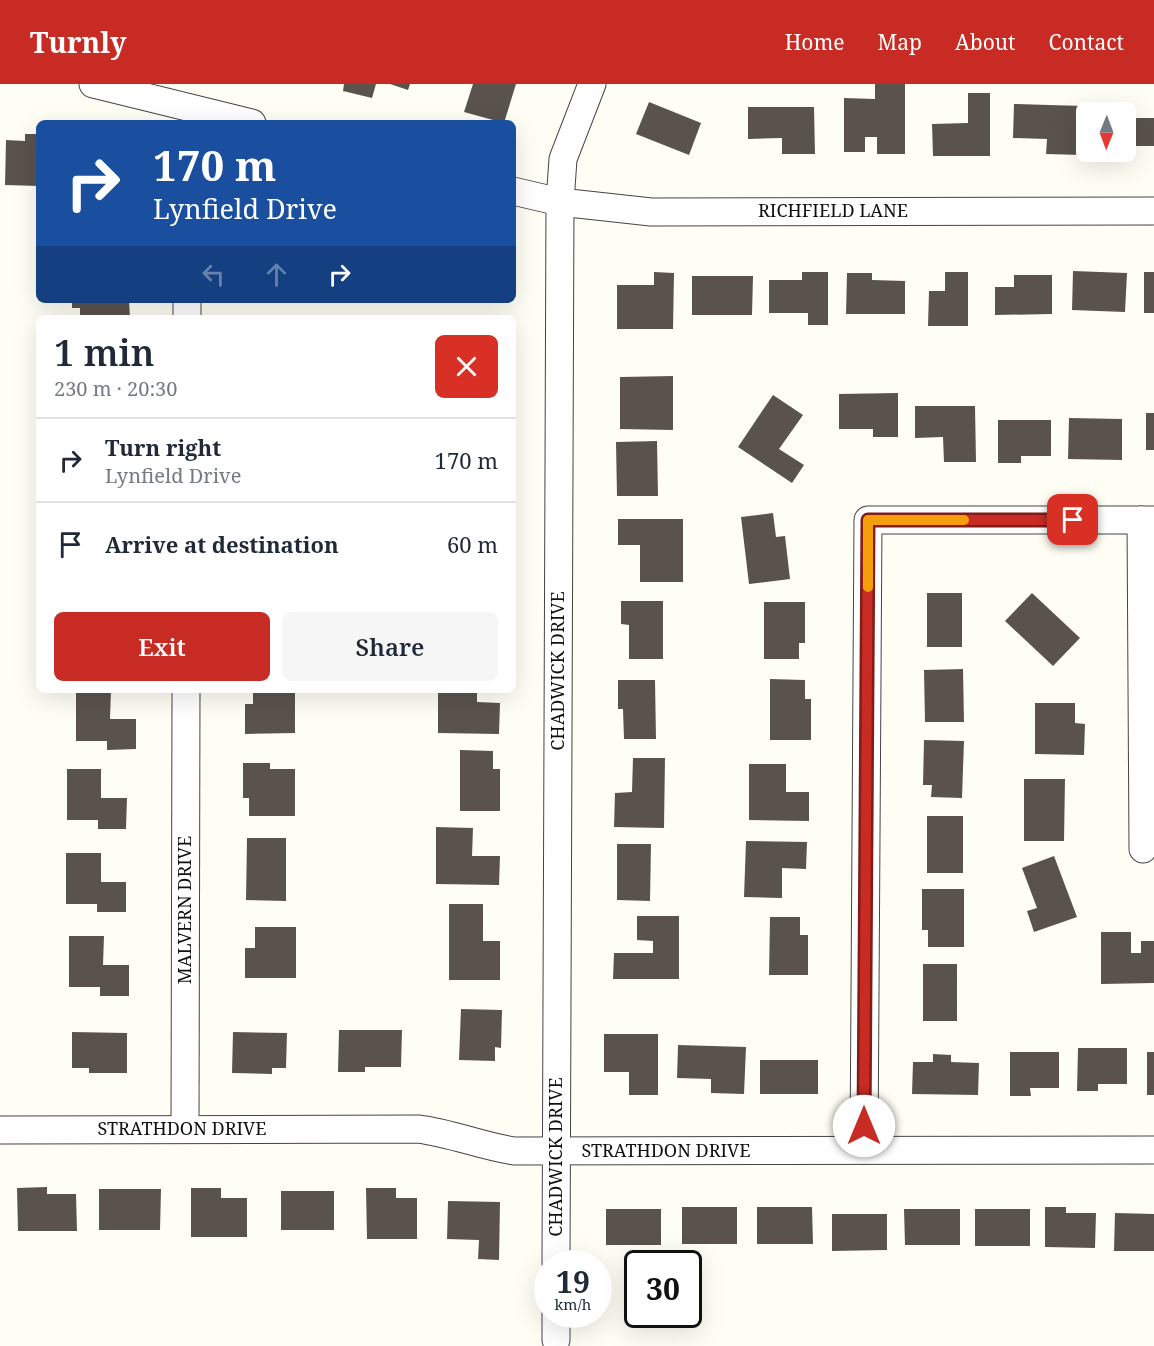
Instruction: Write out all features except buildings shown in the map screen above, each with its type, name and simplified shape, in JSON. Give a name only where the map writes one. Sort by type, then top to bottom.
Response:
[{"type":"street","points":[[93,84],[188,115],[228,120]]},
{"type":"street","name":"CHADWICK DRIVE","points":[[556,1250],[560,202],[562,159],[592,84]]},
{"type":"street","name":"RICHFIELD LANE","points":[[516,192],[560,202],[651,212],[1154,211]]},
{"type":"street","points":[[864,1150],[868,520],[1148,520],[1143,849]]},
{"type":"street","name":"MALVERN DRIVE","points":[[184,1129],[186,693]]},
{"type":"street","name":"STRATHDON DRIVE","points":[[0,1130],[418,1130],[445,1134],[496,1149],[556,1152],[1154,1150]]},
{"type":"slow traffic","points":[[868,587],[868,520],[964,520]]},
{"type":"route","points":[[864,1126],[868,520],[1073,520]]}]
